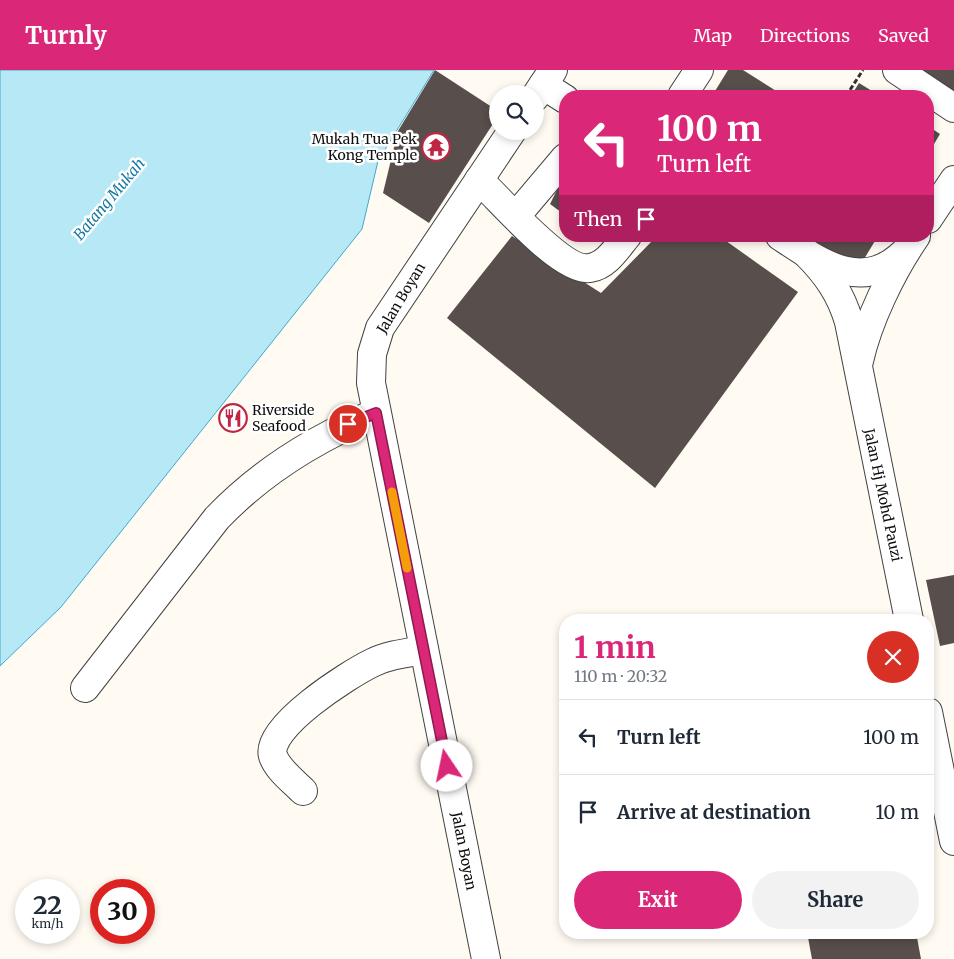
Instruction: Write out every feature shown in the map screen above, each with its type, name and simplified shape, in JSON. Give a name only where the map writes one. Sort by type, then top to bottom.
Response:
[{"type":"street","points":[[686,90],[699,70]]},
{"type":"street","points":[[897,70],[927,90]]},
{"type":"street","points":[[934,95],[954,108]]},
{"type":"street","name":"Jalan Boyan","points":[[486,959],[371,382],[372,354],[380,328],[506,140]]},
{"type":"street","points":[[516,216],[559,165]]},
{"type":"street","points":[[479,180],[549,249],[578,268],[593,268],[607,260],[622,242]]},
{"type":"street","points":[[934,210],[954,180]]},
{"type":"street","points":[[789,242],[836,268],[865,274],[886,267],[911,243]]},
{"type":"street","points":[[857,370],[870,324],[911,243]]},
{"type":"street","name":"Jalan Hj Mohd Pauzi","points":[[806,253],[823,270],[844,304],[908,614]]},
{"type":"street","points":[[85,688],[217,518],[237,497],[310,444],[335,430],[376,413]]},
{"type":"street","points":[[303,791],[280,768],[273,756],[273,742],[280,731],[296,715],[344,679],[365,667],[393,656],[424,650]]},
{"type":"street","points":[[934,742],[954,841]]},
{"type":"path","points":[[850,90],[863,70]]},
{"type":"water","name":"Batang Mukah","points":[[0,70],[434,70],[378,161],[362,229],[61,607],[0,666]]},
{"type":"building","name":"Mukah Tua Pek Kong Temple","points":[[435,70],[489,105],[489,130],[429,223],[383,193],[398,131]]},
{"type":"building","points":[[728,70],[743,70],[775,90],[716,90]]},
{"type":"building","points":[[912,70],[954,70],[954,97]]},
{"type":"building","points":[[859,83],[870,90],[855,90]]},
{"type":"building","points":[[934,130],[940,134],[934,144]]},
{"type":"building","points":[[559,186],[559,211],[550,204]]},
{"type":"building","points":[[512,236],[601,293],[651,242],[727,242],[798,292],[655,488],[447,318]]},
{"type":"building","points":[[815,242],[874,242],[858,269]]},
{"type":"building","points":[[954,575],[954,643],[940,646],[926,580]]},
{"type":"building","points":[[808,939],[917,939],[921,959],[812,959]]},
{"type":"slow traffic","points":[[392,492],[407,568]]},
{"type":"place","name":"Mukah Tua Pek Kong Temple","points":[[436,147]]},
{"type":"place","name":"Riverside Seafood","points":[[233,418]]},
{"type":"route","points":[[348,424],[376,413],[447,766]]}]
